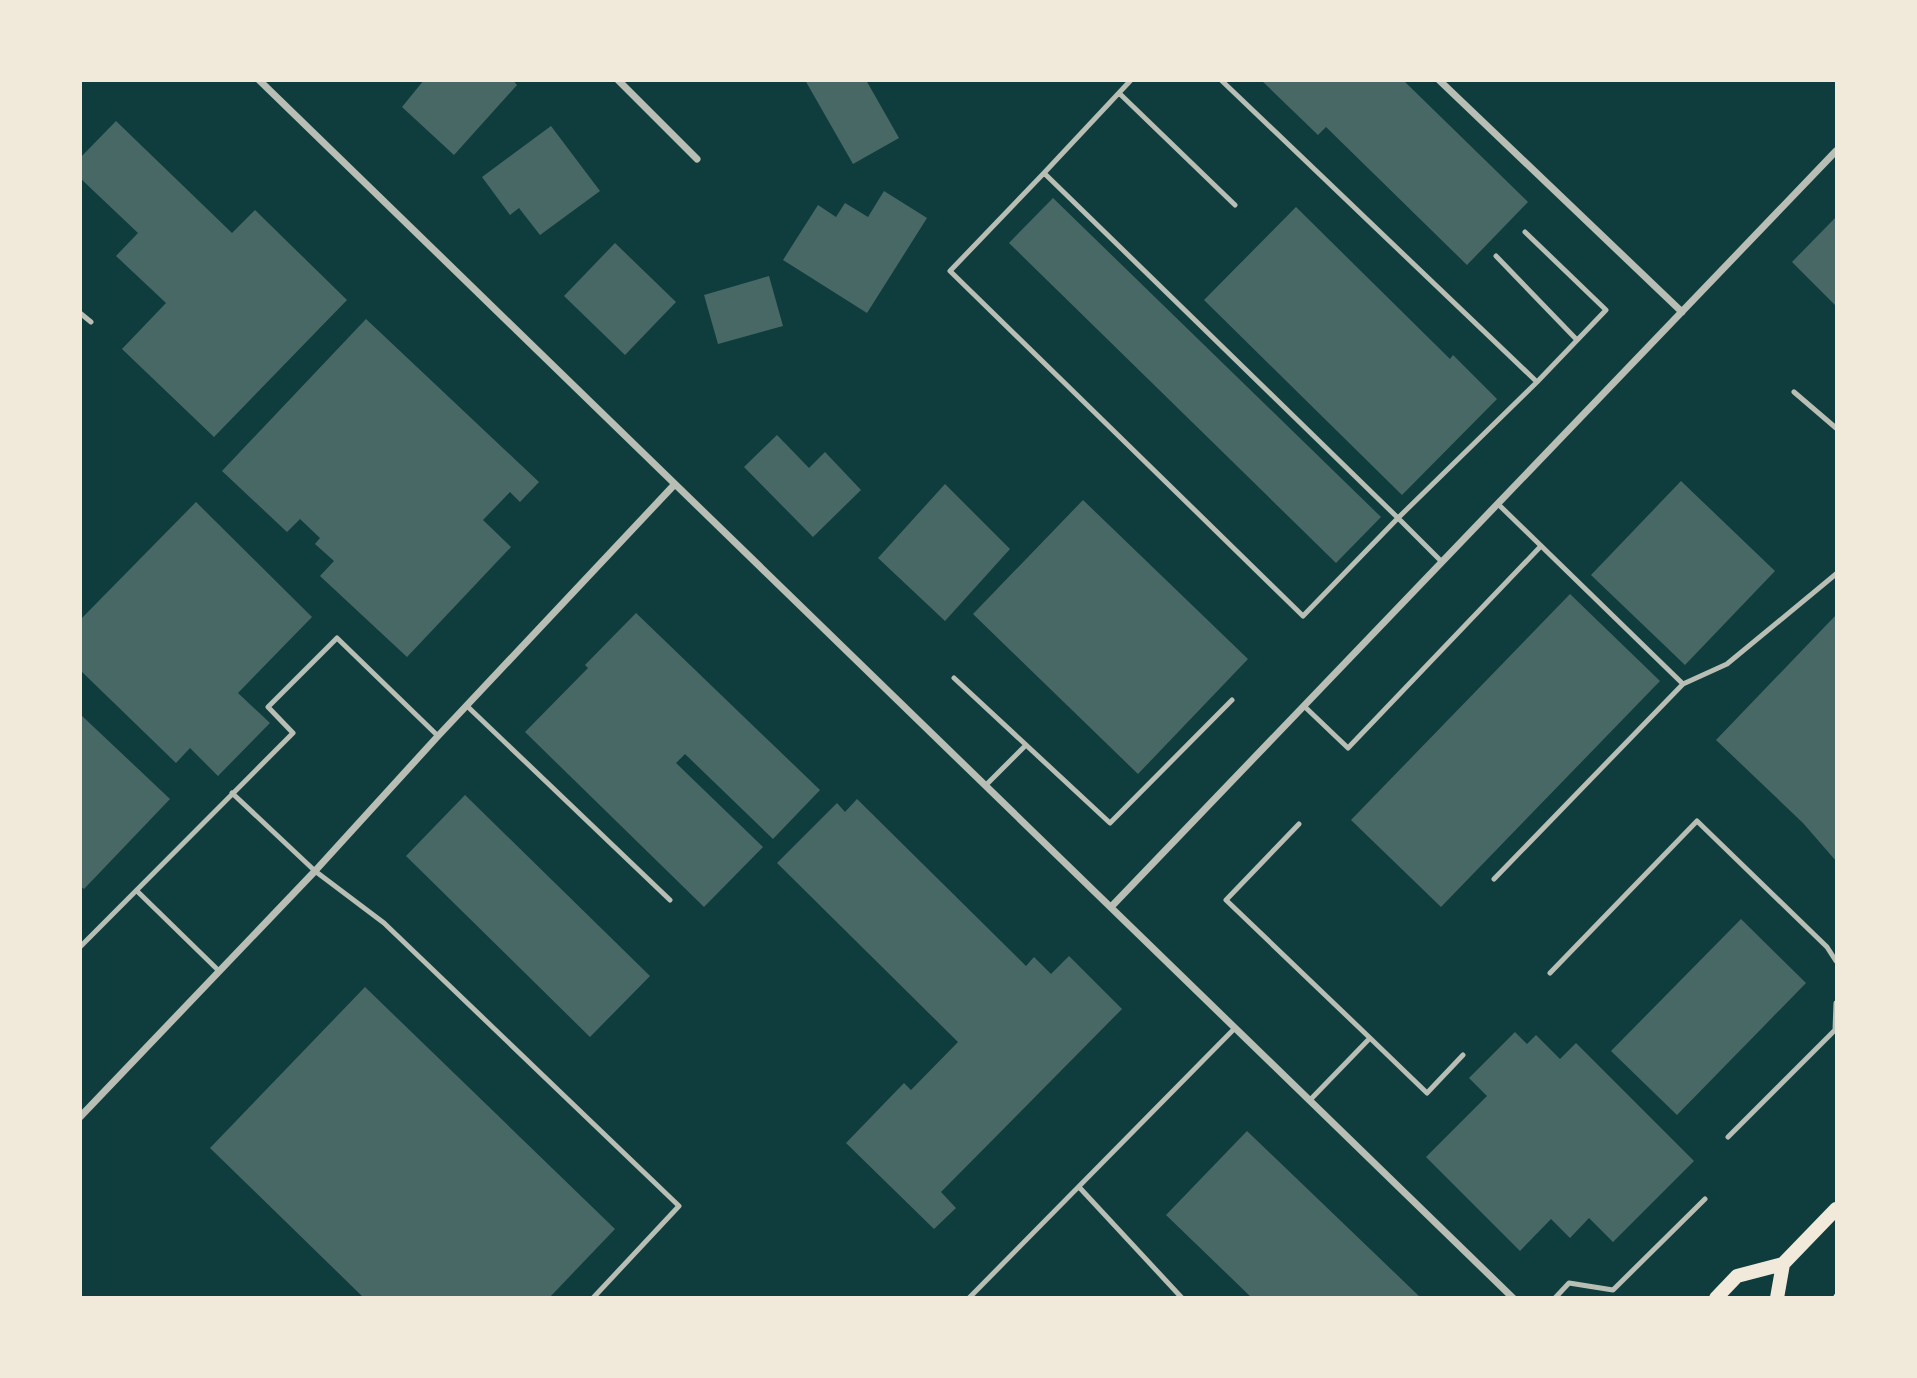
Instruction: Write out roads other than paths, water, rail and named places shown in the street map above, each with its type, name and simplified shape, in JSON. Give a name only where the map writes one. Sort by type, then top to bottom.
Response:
[{"type":"main road","points":[[1716,1297],[1737,1276],[1783,1264],[1836,1209]]},
{"type":"main road","points":[[1777,1297],[1783,1264]]},
{"type":"street","points":[[259,80],[1513,1297]]},
{"type":"street","points":[[618,80],[698,159]]},
{"type":"street","points":[[1439,80],[1682,312]]},
{"type":"street","points":[[1111,908],[1836,151]]},
{"type":"street","points":[[80,1117],[315,871],[675,484]]},
{"type":"lane","points":[[1131,80],[950,271],[1303,616],[1398,518],[1538,382],[1606,310],[1525,232]]},
{"type":"lane","points":[[1221,80],[1538,382]]},
{"type":"lane","points":[[1119,93],[1235,205]]},
{"type":"lane","points":[[1044,173],[1443,562]]},
{"type":"lane","points":[[1496,256],[1577,340]]},
{"type":"lane","points":[[80,313],[90,322]]},
{"type":"lane","points":[[1794,392],[1836,428]]},
{"type":"lane","points":[[1498,504],[1683,684]]},
{"type":"lane","points":[[1304,706],[1348,748],[1541,547]]},
{"type":"lane","points":[[1494,879],[1683,684],[1727,664],[1836,574]]},
{"type":"lane","points":[[80,947],[293,733],[268,708],[337,638],[438,736]]},
{"type":"lane","points":[[954,678],[1110,823],[1232,700]]},
{"type":"lane","points":[[467,706],[670,900]]},
{"type":"lane","points":[[985,786],[1026,745]]},
{"type":"lane","points":[[232,793],[315,871],[384,923],[680,1206],[593,1297]]},
{"type":"lane","points":[[1550,973],[1697,821],[1827,947],[1836,961]]},
{"type":"lane","points":[[1299,824],[1226,900],[1427,1093],[1463,1055]]},
{"type":"lane","points":[[137,891],[219,971]]},
{"type":"lane","points":[[1728,1138],[1836,1030],[1836,1003]]},
{"type":"lane","points":[[969,1297],[1235,1028]]},
{"type":"lane","points":[[1310,1100],[1370,1038]]},
{"type":"lane","points":[[1079,1186],[1182,1297]]},
{"type":"lane","points":[[1555,1297],[1569,1283],[1614,1290],[1705,1199]]}]
